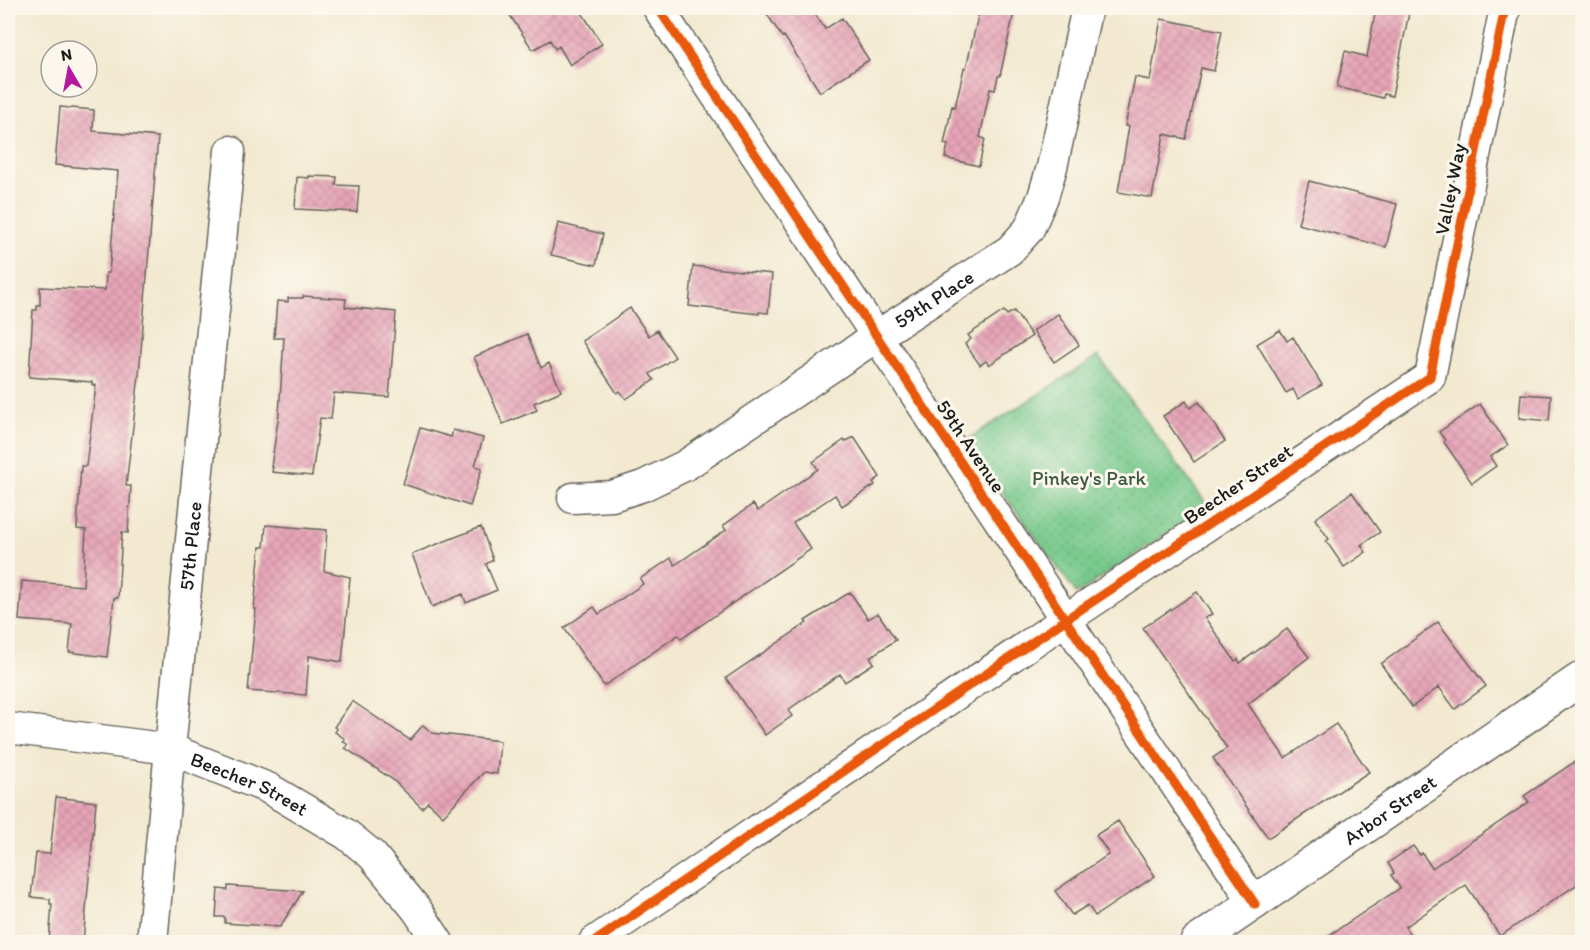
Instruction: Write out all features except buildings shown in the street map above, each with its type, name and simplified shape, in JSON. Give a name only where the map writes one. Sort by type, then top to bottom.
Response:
[{"type":"main road","name":"Arbor Street","points":[[1197,942],[1582,678]]},
{"type":"street","name":"59th Avenue","points":[[658,8],[1254,904]]},
{"type":"street","name":"59th Place","points":[[573,498],[612,496],[643,486],[686,465],[877,336],[1010,250],[1029,229],[1043,197],[1087,8]]},
{"type":"street","name":"Valley Way","points":[[1430,377],[1505,8]]},
{"type":"street","name":"57th Place","points":[[152,942],[230,151]]},
{"type":"street","name":"Beecher Street","points":[[594,942],[1065,620],[1430,377]]},
{"type":"street","name":"Beecher Street","points":[[8,728],[170,749],[268,788],[346,834],[372,855],[417,910],[438,942]]},
{"type":"green space","name":"Pinkey's Park","points":[[1098,356],[1208,506],[1077,594],[965,441]]},
{"type":"cycle path","points":[[658,8],[1255,904]]},
{"type":"cycle path","points":[[594,942],[1065,620],[1430,377],[1505,8]]}]
